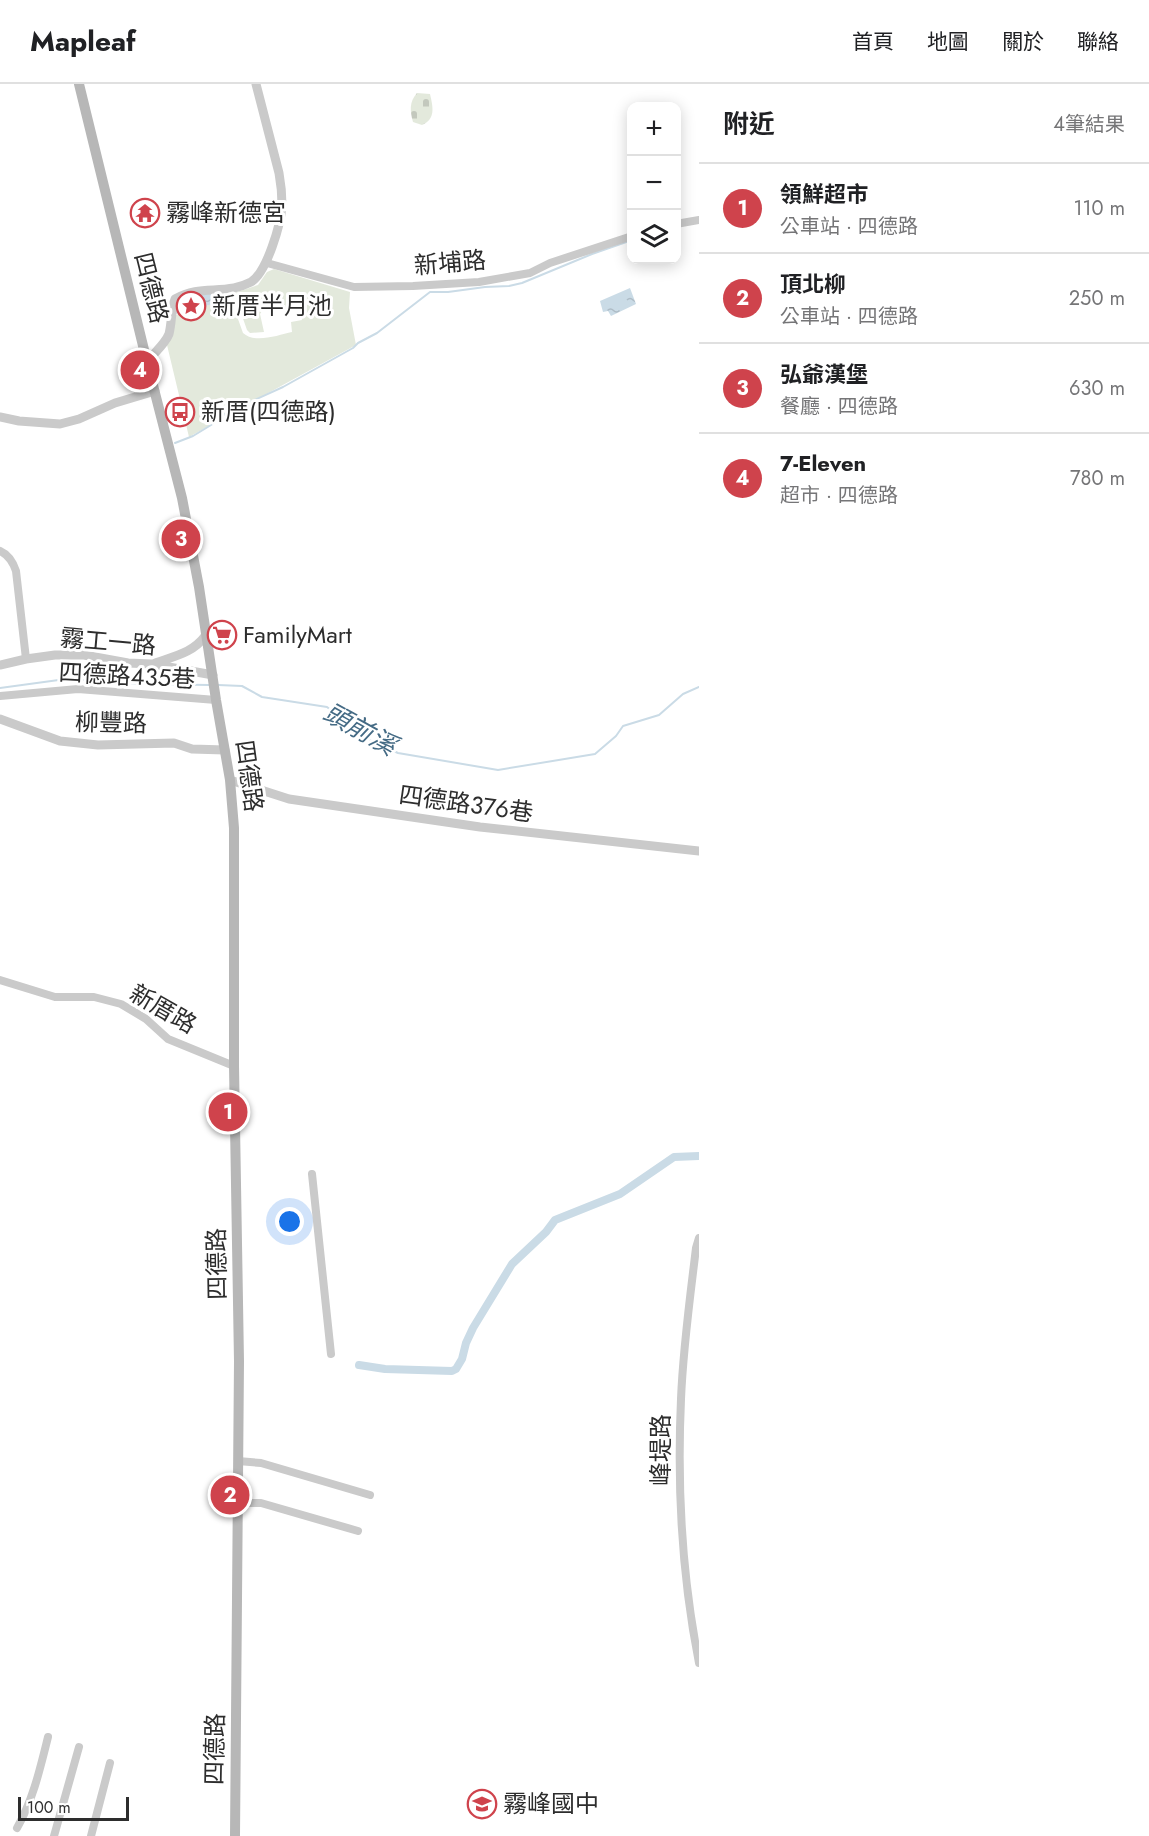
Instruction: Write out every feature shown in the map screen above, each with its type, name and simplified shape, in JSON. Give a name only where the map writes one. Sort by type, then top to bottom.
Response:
[{"type":"main road","name":"四德路","points":[[79,84],[182,498],[199,587],[230,780],[234,828],[234,1066],[239,1361],[235,1836]]},
{"type":"street","points":[[147,362],[166,340],[175,299],[204,289],[234,288],[252,281],[267,263],[282,208],[281,187],[256,84]]},
{"type":"street","points":[[681,224],[699,220]]},
{"type":"street","name":"新埔路","points":[[267,263],[354,287],[479,282],[531,273],[550,263],[627,238]]},
{"type":"street","points":[[0,417],[60,424],[155,391]]},
{"type":"street","points":[[0,551],[12,561],[16,571],[26,659]]},
{"type":"street","points":[[152,664],[198,646],[206,634]]},
{"type":"street","name":"霧工一路","points":[[0,665],[55,655],[84,655],[128,663],[152,664],[214,677]]},
{"type":"street","name":"四德路435巷","points":[[0,696],[78,689],[216,696]]},
{"type":"street","name":"柳豐路","points":[[0,719],[60,741],[98,745],[174,743],[192,749],[225,750]]},
{"type":"street","name":"四德路376巷","points":[[230,780],[289,799],[480,827],[699,851]]},
{"type":"street","name":"新厝路","points":[[0,981],[55,997],[94,997],[121,1004],[146,1019],[168,1039],[234,1066]]},
{"type":"street","points":[[312,1174],[331,1354]]},
{"type":"street","name":"峰堤路","points":[[699,1238],[687,1320],[681,1399],[680,1483],[681,1530],[699,1663]]},
{"type":"street","points":[[238,1461],[261,1463],[370,1495]]},
{"type":"street","points":[[238,1503],[261,1503],[358,1531]]},
{"type":"street","points":[[17,1828],[26,1812],[37,1781],[48,1737]]},
{"type":"street","points":[[54,1836],[79,1747]]},
{"type":"street","points":[[91,1836],[110,1763]]},
{"type":"green space","points":[[417,93],[430,94],[432,103],[430,119],[422,125],[413,122],[411,114],[411,103]]},
{"type":"green space","points":[[274,269],[350,292],[349,308],[356,345],[250,403],[225,413],[214,423],[189,437],[167,345],[172,316],[225,300],[224,296],[229,294],[243,333],[254,338],[267,338],[292,332],[291,322],[302,320],[299,307],[271,312],[268,308],[264,308],[260,314],[264,332],[250,333],[234,293],[258,285],[267,272]]},
{"type":"water","points":[[630,288],[636,304],[611,316],[608,311],[603,312],[600,301]]},
{"type":"water","name":"新厝半月池","points":[[215,292],[221,295],[224,301],[172,315],[174,309],[183,300]]},
{"type":"waterway","points":[[175,443],[193,436],[226,413],[283,387],[353,348],[377,333],[430,292],[522,283],[627,242]]},
{"type":"waterway","name":"頭前溪","points":[[0,688],[66,679],[209,685]]},
{"type":"waterway","name":"頭前溪","points":[[218,685],[242,686],[262,697],[327,707],[367,739],[398,753],[498,770],[595,754],[616,736],[623,726],[659,715],[683,694],[699,687]]},
{"type":"waterway","points":[[359,1365],[385,1369],[452,1371],[456,1369],[473,1328],[512,1264],[546,1232],[555,1220],[620,1194],[674,1157],[699,1156]]},
{"type":"place","name":"霧峰新德宮","points":[[145,213]]},
{"type":"place","name":"新厝半月池","points":[[191,306]]},
{"type":"place","name":"7-Eleven","points":[[140,370]]},
{"type":"place","name":"新厝(四德路)","points":[[180,412]]},
{"type":"place","name":"弘爺漢堡","points":[[181,539]]},
{"type":"place","name":"FamilyMart","points":[[222,635]]},
{"type":"place","name":"領鮮超市","points":[[228,1112]]},
{"type":"place","name":"頂北柳","points":[[230,1495]]},
{"type":"place","name":"霧峰國中","points":[[482,1804]]}]
